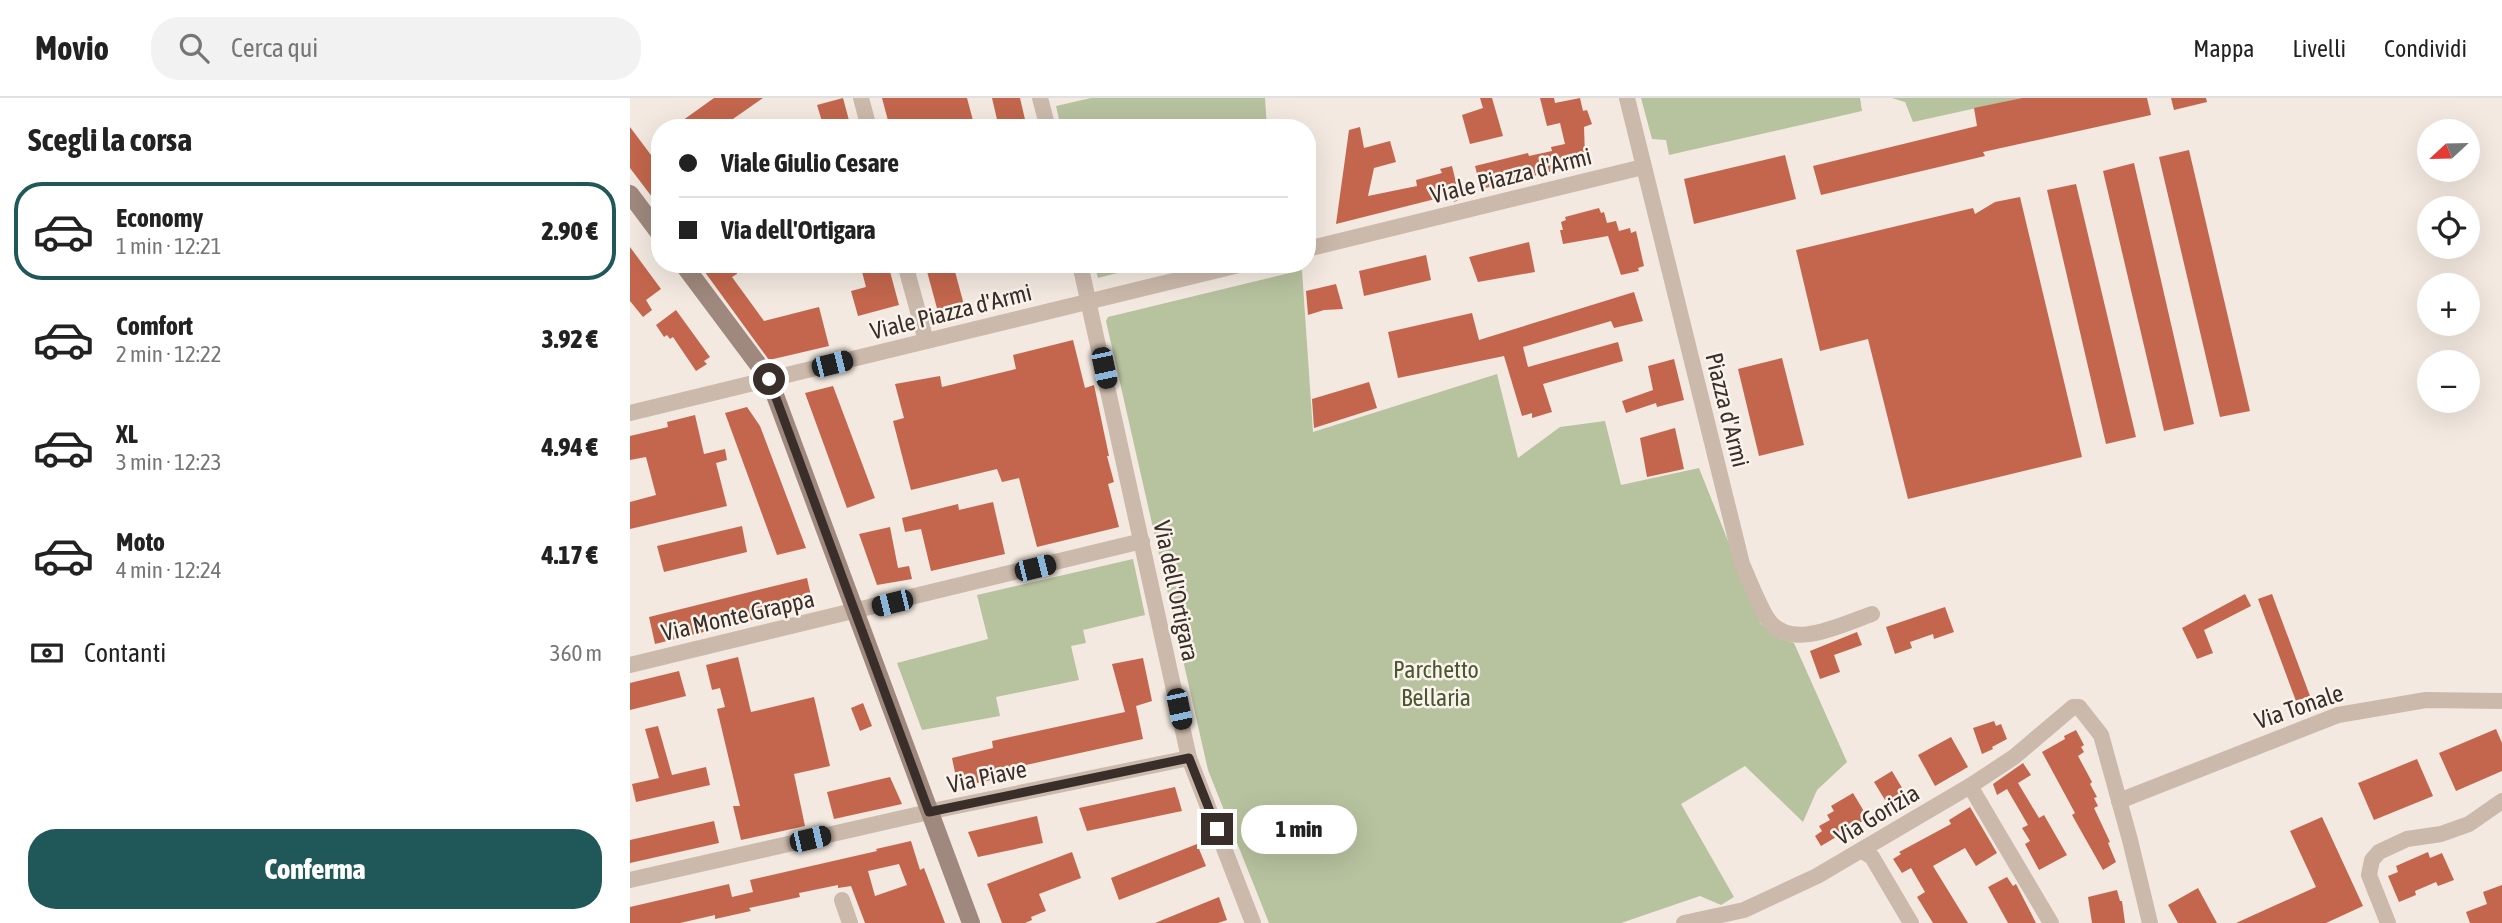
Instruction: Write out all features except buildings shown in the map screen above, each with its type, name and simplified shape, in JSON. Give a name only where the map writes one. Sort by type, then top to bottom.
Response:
[{"type":"main road","points":[[630,194],[651,222]]},
{"type":"main road","points":[[689,273],[769,379],[971,923]]},
{"type":"street","points":[[860,98],[866,119]]},
{"type":"street","points":[[1040,98],[1046,119]]},
{"type":"street","name":"Piazza d'Armi","points":[[1627,98],[1742,564],[1768,620],[1782,633],[1795,636],[1871,614]]},
{"type":"street","name":"Viale Piazza d'Armi","points":[[1316,246],[1643,167]]},
{"type":"street","points":[[907,273],[926,341]]},
{"type":"street","name":"Via dell'Ortigara","points":[[1082,273],[1189,758],[1253,923]]},
{"type":"street","name":"Viale Piazza d'Armi","points":[[630,413],[1207,273]]},
{"type":"street","name":"Via Monte Grappa","points":[[630,664],[1142,541]]},
{"type":"street","name":"Via Tonale","points":[[2119,801],[2338,715],[2426,700],[2502,701]]},
{"type":"street","name":"Via Gorizia","points":[[1684,923],[1744,910],[1818,876],[1970,786],[2031,744],[2073,707],[2079,707],[2102,735],[2119,801]]},
{"type":"street","name":"Via Piave","points":[[630,880],[929,812],[1189,758]]},
{"type":"street","points":[[1970,786],[2051,923]]},
{"type":"street","points":[[2119,801],[2150,923]]},
{"type":"street","points":[[2388,923],[2369,875],[2372,860],[2379,852],[2407,839],[2441,834],[2469,824],[2502,801]]},
{"type":"street","points":[[1861,851],[1872,858],[1912,923]]},
{"type":"street","points":[[842,900],[850,923]]},
{"type":"green space","points":[[1091,98],[1265,98],[1266,119],[1059,119],[1056,106]]},
{"type":"green space","points":[[1641,98],[1860,98],[1862,111],[1669,155],[1666,140],[1652,139]]},
{"type":"green space","points":[[1892,98],[2022,98],[1913,122],[1905,102]]},
{"type":"green space","points":[[1097,273],[1117,273],[1098,278]]},
{"type":"green space","name":"Parchetto Bellaria","points":[[1290,273],[1302,273],[1313,432],[1497,374],[1518,458],[1560,427],[1605,421],[1621,485],[1699,468],[1761,624],[1780,639],[1794,643],[1847,762],[1817,790],[1803,822],[1745,766],[1681,804],[1734,897],[1721,905],[1700,896],[1621,923],[1269,923],[1208,770],[1106,321],[1108,317]]},
{"type":"green space","points":[[1133,559],[1145,615],[1083,630],[1086,643],[1071,646],[1079,680],[996,697],[1000,716],[922,730],[897,663],[988,639],[977,595]]},
{"type":"route","points":[[769,379],[929,812],[1189,758],[1217,829]]}]
